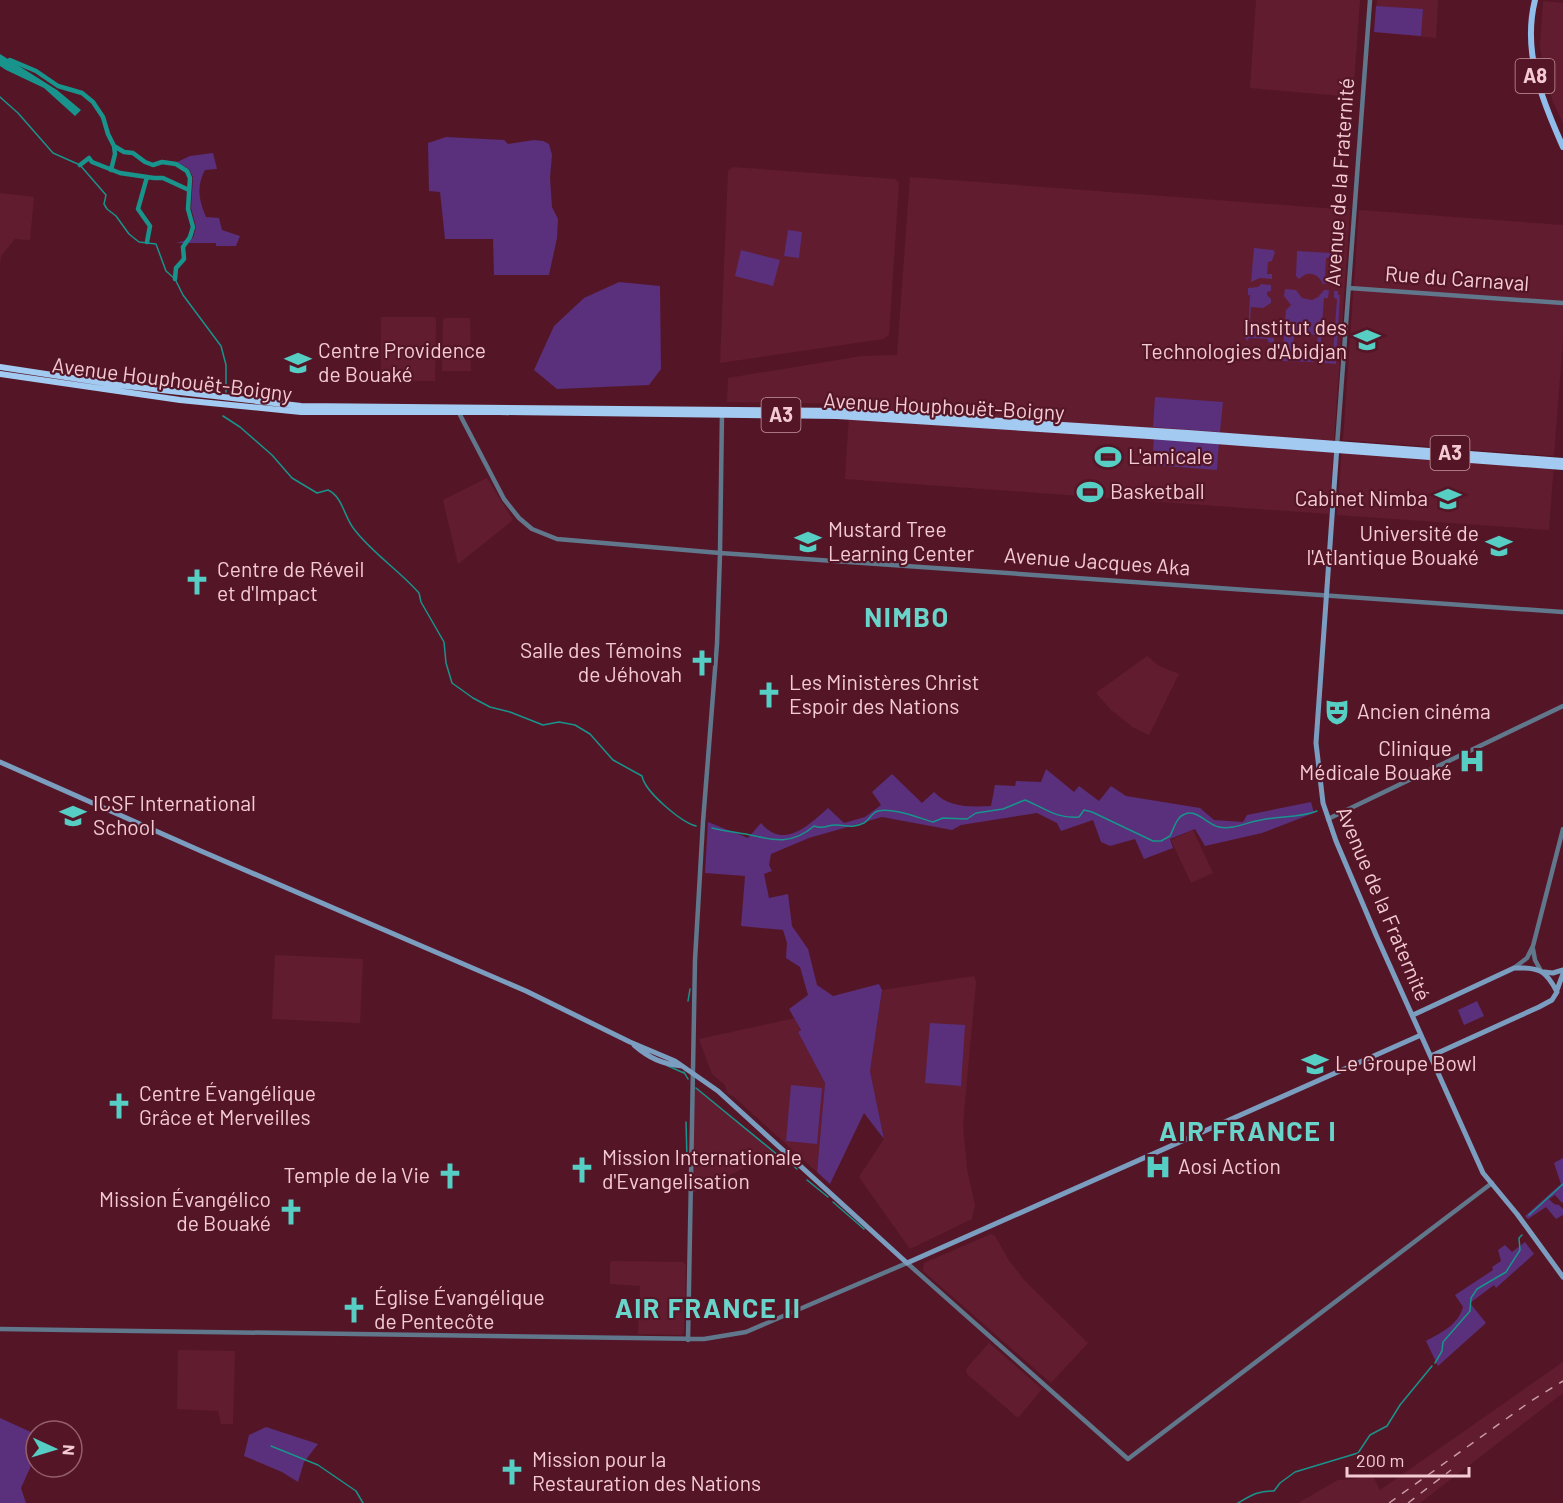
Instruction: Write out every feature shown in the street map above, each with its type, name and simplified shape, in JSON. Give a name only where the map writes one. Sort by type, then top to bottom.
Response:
[{"type":"highway","name":"Avenue Houphouët-Boigny","points":[[0,367],[118,385],[273,404],[458,410],[886,413],[1563,467]]},
{"type":"highway","name":"Avenue Houphouët-Boigny","points":[[0,374],[272,411],[325,413],[458,410]]},
{"type":"highway","name":"Avenue Houphouët-Boigny","points":[[1337,448],[1563,461]]},
{"type":"main road","name":"A8","points":[[1534,0],[1531,39],[1533,64],[1543,103],[1563,147]]},
{"type":"main road","name":"Avenue de la Fraternité","points":[[1337,448],[1316,743],[1323,803],[1371,924],[1483,1173],[1517,1214],[1563,1277]]},
{"type":"main road","points":[[0,762],[518,987],[630,1042],[652,1059],[684,1067],[718,1091],[907,1263],[1421,1035]]},
{"type":"main road","points":[[1413,1015],[1515,968],[1530,968],[1553,973],[1563,972]]},
{"type":"main road","points":[[1542,971],[1557,992]]},
{"type":"main road","points":[[1431,1056],[1552,1000],[1563,972]]},
{"type":"street","name":"Avenue de la Fraternité","points":[[1337,448],[1370,0]]},
{"type":"street","name":"Rue du Carnaval","points":[[1349,288],[1563,303]]},
{"type":"street","name":"Avenue Jacques Aka","points":[[458,410],[504,500],[532,529],[557,539],[720,553],[1563,612]]},
{"type":"street","points":[[688,1340],[696,932],[717,644],[722,412]]},
{"type":"street","points":[[1328,819],[1563,706]]},
{"type":"street","points":[[1515,968],[1527,958],[1533,946],[1563,829]]},
{"type":"street","points":[[1533,946],[1535,960],[1542,971]]},
{"type":"street","points":[[0,1329],[688,1340],[724,1337],[746,1332],[907,1263],[1128,1459],[1492,1184]]},
{"type":"shaded area","points":[[1256,0],[1360,0],[1353,97],[1250,88]]},
{"type":"shaded area","points":[[1377,0],[1438,0],[1436,38],[1374,32]]},
{"type":"shaded area","points":[[1543,1],[1563,3],[1563,123],[1553,102],[1543,67],[1540,45]]},
{"type":"shaded area","points":[[1376,6],[1423,9],[1421,36],[1374,32]]},
{"type":"shaded area","points":[[446,137],[504,140],[508,144],[534,140],[549,144],[552,155],[550,178],[552,207],[558,219],[557,238],[549,275],[494,275],[493,239],[445,239],[440,192],[429,191],[428,143]]},
{"type":"shaded area","points":[[213,153],[217,169],[205,170],[202,176],[200,194],[202,205],[206,217],[219,218],[222,230],[240,236],[236,246],[216,246],[216,243],[176,243],[193,238],[196,227],[191,208],[193,177],[189,169],[177,162],[190,156]]},
{"type":"shaded area","points":[[733,167],[895,179],[899,183],[889,335],[883,339],[720,363],[728,171]]},
{"type":"shaded area","points":[[910,177],[1350,210],[1329,514],[845,479],[849,415],[846,404],[727,402],[728,378],[862,356],[897,355]]},
{"type":"shaded area","points":[[0,193],[34,197],[30,240],[15,239],[1,256],[0,266]]},
{"type":"shaded area","points":[[1359,210],[1563,225],[1563,339],[1554,456],[1343,440]]},
{"type":"shaded area","points":[[788,230],[802,232],[799,258],[784,256]]},
{"type":"shaded area","points":[[1254,248],[1275,252],[1272,261],[1268,262],[1267,274],[1272,274],[1272,279],[1260,278],[1251,282]]},
{"type":"shaded area","points":[[741,250],[780,260],[773,286],[735,276]]},
{"type":"shaded area","points":[[1297,251],[1331,253],[1330,258],[1326,258],[1325,277],[1329,278],[1329,283],[1323,284],[1316,275],[1312,274],[1306,274],[1299,279],[1296,276]]},
{"type":"shaded area","points":[[619,282],[660,286],[661,369],[649,385],[557,389],[534,370],[554,326],[584,298]]},
{"type":"shaded area","points":[[1261,284],[1271,285],[1271,291],[1267,292],[1267,295],[1271,303],[1263,308],[1251,307],[1250,321],[1260,333],[1260,337],[1274,338],[1274,343],[1268,342],[1268,339],[1249,338],[1248,341],[1245,338],[1248,336],[1250,295],[1248,295],[1248,288],[1258,287]]},
{"type":"shaded area","points":[[1285,289],[1296,290],[1302,298],[1312,300],[1324,290],[1329,290],[1328,298],[1324,298],[1320,352],[1333,353],[1337,299],[1334,298],[1334,291],[1338,291],[1340,295],[1336,364],[1324,363],[1324,360],[1315,359],[1314,362],[1282,361],[1286,310],[1291,305],[1284,296]],"holes":[[[1294,334],[1318,335],[1316,354],[1293,352]]]},
{"type":"shaded area","points":[[381,317],[434,317],[436,319],[435,381],[381,381]]},
{"type":"shaded area","points":[[470,318],[471,371],[442,371],[443,319]]},
{"type":"shaded area","points":[[1155,397],[1223,402],[1220,432],[1153,427]]},
{"type":"shaded area","points":[[1154,436],[1219,440],[1217,470],[1152,465]]},
{"type":"shaded area","points":[[1342,448],[1554,463],[1549,530],[1337,515]]},
{"type":"shaded area","points":[[487,478],[513,520],[458,564],[443,500]]},
{"type":"shaded area","points":[[1147,656],[1159,666],[1179,674],[1149,735],[1134,728],[1111,710],[1096,693]]},
{"type":"shaded area","points":[[1046,769],[1074,792],[1079,786],[1099,801],[1111,786],[1126,796],[1200,808],[1214,820],[1243,822],[1247,815],[1311,802],[1314,813],[1262,833],[1205,846],[1195,829],[1170,839],[1173,848],[1144,859],[1135,839],[1110,846],[1101,842],[1093,820],[1061,831],[1057,823],[1037,813],[961,825],[952,830],[882,817],[809,838],[771,854],[769,865],[772,871],[764,874],[769,898],[788,894],[792,926],[808,949],[817,985],[833,996],[879,984],[882,990],[870,1071],[884,1139],[864,1113],[830,1184],[817,1172],[825,1083],[798,1032],[801,1030],[789,1009],[808,995],[800,967],[786,958],[787,943],[783,930],[741,926],[745,876],[705,873],[708,822],[748,838],[761,823],[770,831],[778,834],[787,835],[796,832],[828,808],[844,823],[865,817],[881,805],[872,792],[892,774],[922,803],[934,792],[953,804],[991,806],[995,785],[1015,786],[1016,781],[1041,782]]},
{"type":"shaded area","points":[[1193,830],[1213,873],[1191,883],[1171,840]]},
{"type":"shaded area","points":[[275,955],[363,959],[360,1023],[272,1019]]},
{"type":"shaded area","points":[[974,976],[976,982],[963,1124],[967,1170],[975,1205],[972,1219],[910,1249],[859,1177],[884,1139],[870,1071],[882,990]]},
{"type":"shaded area","points":[[1477,1001],[1484,1016],[1464,1025],[1458,1010]]},
{"type":"shaded area","points":[[796,1018],[801,1031],[798,1032],[825,1083],[817,1172],[727,1093],[725,1085],[712,1074],[699,1039]]},
{"type":"shaded area","points":[[930,1023],[965,1025],[961,1086],[925,1083]]},
{"type":"shaded area","points":[[693,1085],[775,1153],[689,1195]]},
{"type":"shaded area","points":[[791,1085],[822,1088],[817,1144],[786,1141]]},
{"type":"shaded area","points":[[1563,1158],[1563,1202],[1555,1195],[1549,1199],[1563,1209],[1563,1215],[1556,1219],[1546,1207],[1528,1219],[1525,1216],[1561,1184],[1554,1163]]},
{"type":"shaded area","points":[[991,1234],[995,1236],[1010,1262],[1025,1281],[1088,1343],[1051,1383],[923,1271],[924,1263]]},
{"type":"shaded area","points":[[1525,1242],[1534,1254],[1496,1288],[1494,1285],[1470,1303],[1486,1323],[1438,1366],[1426,1341],[1449,1327],[1461,1313],[1463,1307],[1455,1295],[1493,1270],[1492,1267],[1501,1261],[1498,1250],[1505,1245],[1512,1252]]},
{"type":"shaded area","points":[[612,1261],[683,1262],[686,1265],[684,1332],[682,1335],[638,1334],[640,1286],[610,1284],[610,1263]]},
{"type":"shaded area","points":[[989,1343],[1042,1389],[1018,1418],[967,1374],[966,1369]]},
{"type":"shaded area","points":[[178,1350],[235,1351],[233,1424],[221,1424],[218,1411],[177,1409]]},
{"type":"shaded area","points":[[1563,1362],[1563,1393],[1420,1503],[1298,1503],[1338,1480],[1355,1479],[1371,1473],[1380,1490]]},
{"type":"shaded area","points":[[0,1418],[24,1429],[25,1479],[21,1488],[26,1503],[0,1503]]},
{"type":"shaded area","points":[[266,1427],[318,1444],[304,1462],[298,1482],[282,1472],[244,1456],[249,1435]]},
{"type":"water","points":[[0,54],[57,90],[81,110],[75,116],[44,88],[0,66]]},
{"type":"waterway","points":[[10,60],[36,71],[58,86],[82,93],[93,102],[103,117],[114,146],[115,154],[111,170]]},
{"type":"waterway","points":[[0,97],[18,113],[53,153],[80,165],[106,195],[104,204],[129,234],[139,242],[156,244],[166,271],[175,279],[183,295],[221,346],[226,365],[226,392]]},
{"type":"waterway","points":[[114,146],[124,152],[133,153],[153,165],[162,162],[176,164],[187,171],[190,178],[188,209],[193,227],[183,247],[184,259],[176,268],[175,279]]},
{"type":"waterway","points":[[80,165],[89,158],[92,162],[120,173],[163,178],[189,190]]},
{"type":"waterway","points":[[147,177],[138,209],[150,226],[147,242]]},
{"type":"waterway","points":[[223,416],[240,427],[272,455],[292,478],[317,493],[328,490],[337,497],[361,538],[419,593],[421,602],[444,642],[446,663],[452,683],[490,707],[543,725],[559,722],[575,725],[590,734],[613,760],[642,776],[650,790],[664,806],[696,826]]},
{"type":"waterway","points":[[712,828],[781,840],[797,837],[814,826],[860,825],[874,813],[884,810],[933,822],[943,818],[967,819],[976,813],[1003,809],[1025,800],[1064,816],[1079,817],[1084,810],[1092,812],[1153,841],[1161,841],[1170,836],[1179,818],[1189,813],[1224,828],[1317,811]]},
{"type":"waterway","points":[[688,1001],[690,989]]},
{"type":"waterway","points":[[668,1066],[684,1073]]},
{"type":"waterway","points":[[684,1072],[688,1079]]},
{"type":"waterway","points":[[696,1088],[779,1156]]},
{"type":"waterway","points":[[686,1122],[687,1159]]},
{"type":"waterway","points":[[780,1154],[797,1169]]},
{"type":"waterway","points":[[807,1180],[828,1197]]},
{"type":"waterway","points":[[1529,1215],[1563,1184]]},
{"type":"waterway","points":[[833,1202],[864,1229]]},
{"type":"waterway","points":[[1435,1363],[1442,1351],[1443,1342],[1470,1311],[1471,1298],[1477,1289],[1506,1272],[1520,1250],[1519,1238],[1522,1235]]},
{"type":"waterway","points":[[1238,1503],[1259,1493],[1274,1491],[1280,1483],[1295,1472],[1358,1453],[1370,1435],[1387,1426],[1400,1405],[1432,1366]]},
{"type":"waterway","points":[[271,1446],[318,1465],[356,1491],[363,1503]]},
{"type":"railway","points":[[1389,1503],[1531,1401],[1563,1381]]},
{"type":"railway","points":[[1408,1503],[1451,1470]]},
{"type":"place","name":"Institut des Technologies d'Abidjan","points":[[1367,340]]},
{"type":"place","name":"Centre Providence de Bouaké","points":[[298,363]]},
{"type":"place","name":"L'amicale","points":[[1108,457]]},
{"type":"place","name":"Basketball","points":[[1090,492]]},
{"type":"place","name":"Cabinet Nimba","points":[[1448,499]]},
{"type":"place","name":"Mustard Tree Learning Center","points":[[808,542]]},
{"type":"place","name":"Université de l'Atlantique Bouaké","points":[[1499,546]]},
{"type":"place","name":"Centre de Réveil et d'Impact","points":[[197,582]]},
{"type":"place","name":"Salle des Témoins de Jéhovah","points":[[702,663]]},
{"type":"place","name":"Les Ministères Christ Espoir des Nations","points":[[769,695]]},
{"type":"place","name":"Ancien cinéma","points":[[1337,712]]},
{"type":"place","name":"Clinique Médicale Bouaké","points":[[1472,761]]},
{"type":"place","name":"ICSF International School","points":[[73,816]]},
{"type":"place","name":"Le Groupe Bowl","points":[[1315,1064]]},
{"type":"place","name":"Centre Évangélique Grâce et Merveilles","points":[[119,1106]]},
{"type":"place","name":"Aosi Action","points":[[1158,1167]]},
{"type":"place","name":"Mission Internationale d'Evangelisation","points":[[582,1170]]},
{"type":"place","name":"Temple de la Vie","points":[[450,1176]]},
{"type":"place","name":"Mission Évangélico de Bouaké","points":[[291,1212]]},
{"type":"place","name":"Église Évangélique de Pentecôte","points":[[354,1310]]},
{"type":"place","name":"Mission pour la Restauration des Nations","points":[[512,1472]]},
{"type":"district","name":"NIMBO","points":[[907,618]]},
{"type":"district","name":"AIR FRANCE I","points":[[1248,1132]]},
{"type":"district","name":"AIR FRANCE II","points":[[708,1309]]}]
